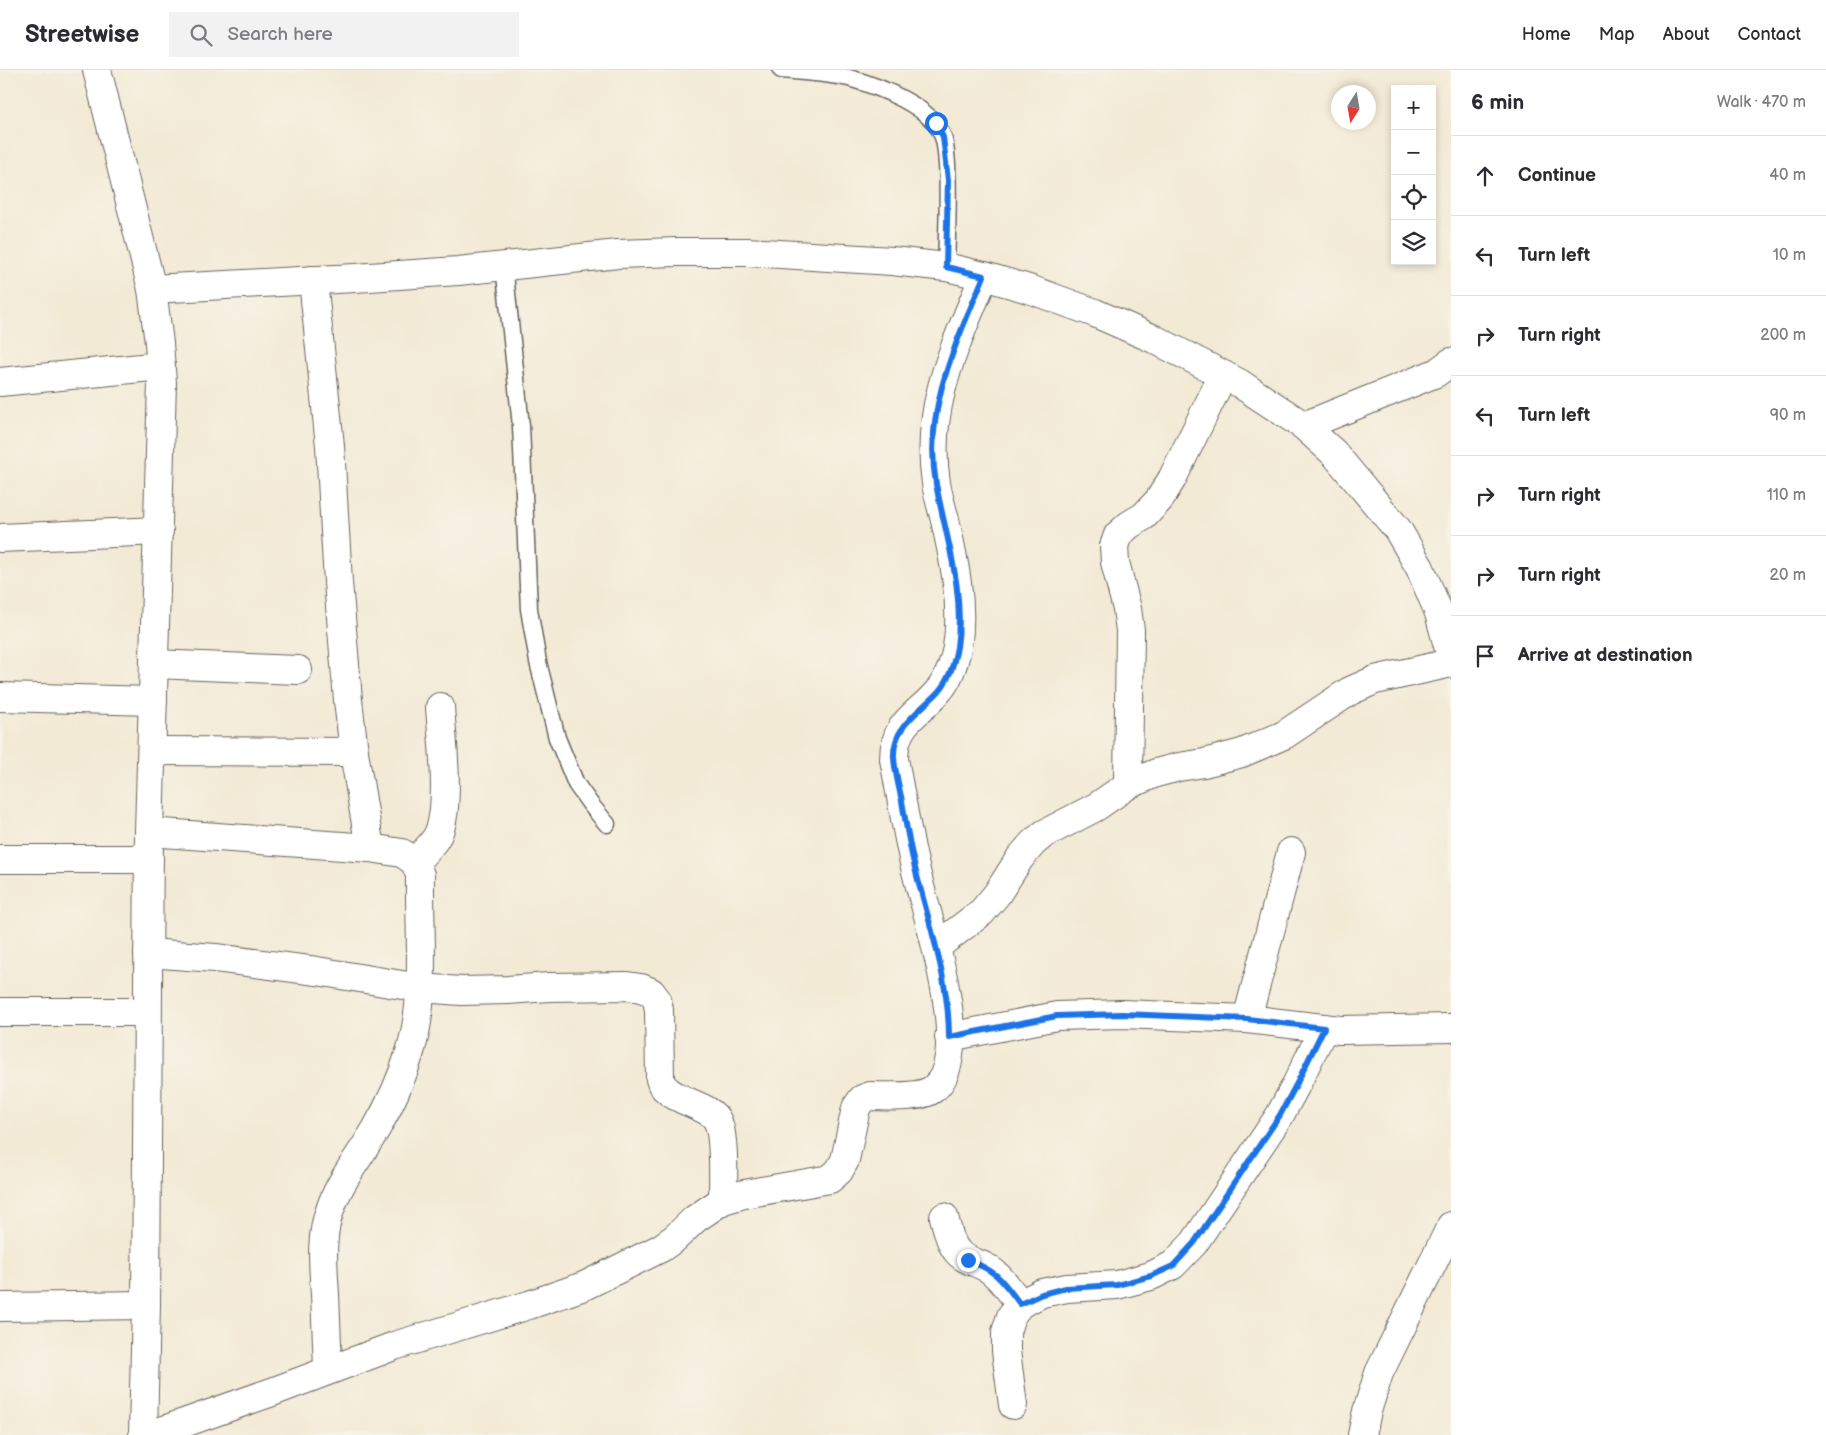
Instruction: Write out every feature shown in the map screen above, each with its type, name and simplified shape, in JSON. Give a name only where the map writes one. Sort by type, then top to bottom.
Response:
[{"type":"street","points":[[97,70],[152,289],[161,366],[162,420],[149,846],[146,1305],[143,1435]]},
{"type":"street","points":[[152,289],[449,271],[618,254],[737,252],[804,255],[946,267],[984,276],[1032,290],[1095,313],[1154,339],[1223,375],[1304,426],[1334,453],[1398,530],[1420,568],[1438,614],[1451,657]]},
{"type":"street","points":[[150,1435],[394,1346],[529,1305],[584,1286],[661,1248],[695,1219],[723,1200],[744,1194],[830,1179],[839,1171],[845,1160],[856,1108],[862,1099],[870,1096],[923,1094],[934,1090],[943,1080],[950,1054],[946,988],[910,843],[894,759],[894,748],[897,736],[904,725],[940,690],[953,665],[956,652],[957,589],[936,483],[933,447],[934,421],[945,373],[984,276]]},
{"type":"street","points":[[312,280],[330,446],[338,582],[354,752],[370,848]]},
{"type":"street","points":[[1304,426],[1436,373],[1451,362]]},
{"type":"street","points":[[0,382],[161,366]]},
{"type":"street","points":[[1128,785],[1130,630],[1127,609],[1115,562],[1114,546],[1118,535],[1144,516],[1159,500],[1172,480],[1223,375]]},
{"type":"street","points":[[0,538],[159,531]]},
{"type":"street","points":[[936,946],[982,912],[998,894],[1020,858],[1033,843],[1044,834],[1096,807],[1128,785],[1163,771],[1242,753],[1284,735],[1350,691],[1375,680],[1451,663]]},
{"type":"street","points":[[154,664],[298,670]]},
{"type":"street","points":[[0,696],[153,701]]},
{"type":"street","points":[[415,862],[436,838],[442,823],[445,802],[440,706]]},
{"type":"street","points":[[152,751],[354,752]]},
{"type":"street","points":[[0,860],[149,846],[370,848],[402,853],[415,862],[420,875],[420,988],[416,1029],[402,1076],[377,1127],[342,1183],[331,1207],[324,1230],[323,1252],[328,1370]]},
{"type":"street","points":[[1247,1019],[1291,852]]},
{"type":"street","points":[[148,953],[273,965],[420,988],[460,991],[627,986],[651,992],[657,1000],[659,1010],[660,1079],[665,1089],[674,1096],[709,1112],[718,1120],[721,1134],[723,1200]]},
{"type":"street","points":[[0,1012],[147,1012]]},
{"type":"street","points":[[949,1037],[1057,1016],[1122,1014],[1247,1019],[1324,1028],[1385,1030],[1451,1028]]},
{"type":"street","points":[[1013,1405],[1006,1351],[1006,1332],[1011,1316],[1020,1304],[1042,1294],[1066,1288],[1117,1285],[1151,1276],[1173,1266],[1194,1243],[1280,1115],[1324,1028]]},
{"type":"street","points":[[944,1217],[956,1251],[968,1260],[988,1268],[1000,1278],[1020,1304]]},
{"type":"street","points":[[1362,1435],[1367,1411],[1379,1373],[1451,1226]]},
{"type":"street","points":[[0,1307],[146,1305]]},
{"type":"lane","points":[[781,70],[848,78],[881,89],[915,106],[936,123],[943,137],[948,180],[946,267]]},
{"type":"lane","points":[[504,265],[521,426],[529,609],[538,662],[557,738],[576,784],[591,806],[608,824]]},
{"type":"route","points":[[936,123],[943,137],[948,180],[946,267],[984,276],[945,373],[934,421],[933,447],[936,483],[957,589],[957,645],[953,665],[940,690],[904,725],[897,736],[894,759],[916,871],[946,988],[949,1037],[1057,1016],[1122,1014],[1247,1019],[1324,1028],[1280,1115],[1194,1243],[1173,1266],[1151,1276],[1117,1285],[1066,1288],[1042,1294],[1020,1304],[1000,1278],[988,1268],[968,1260]]}]
